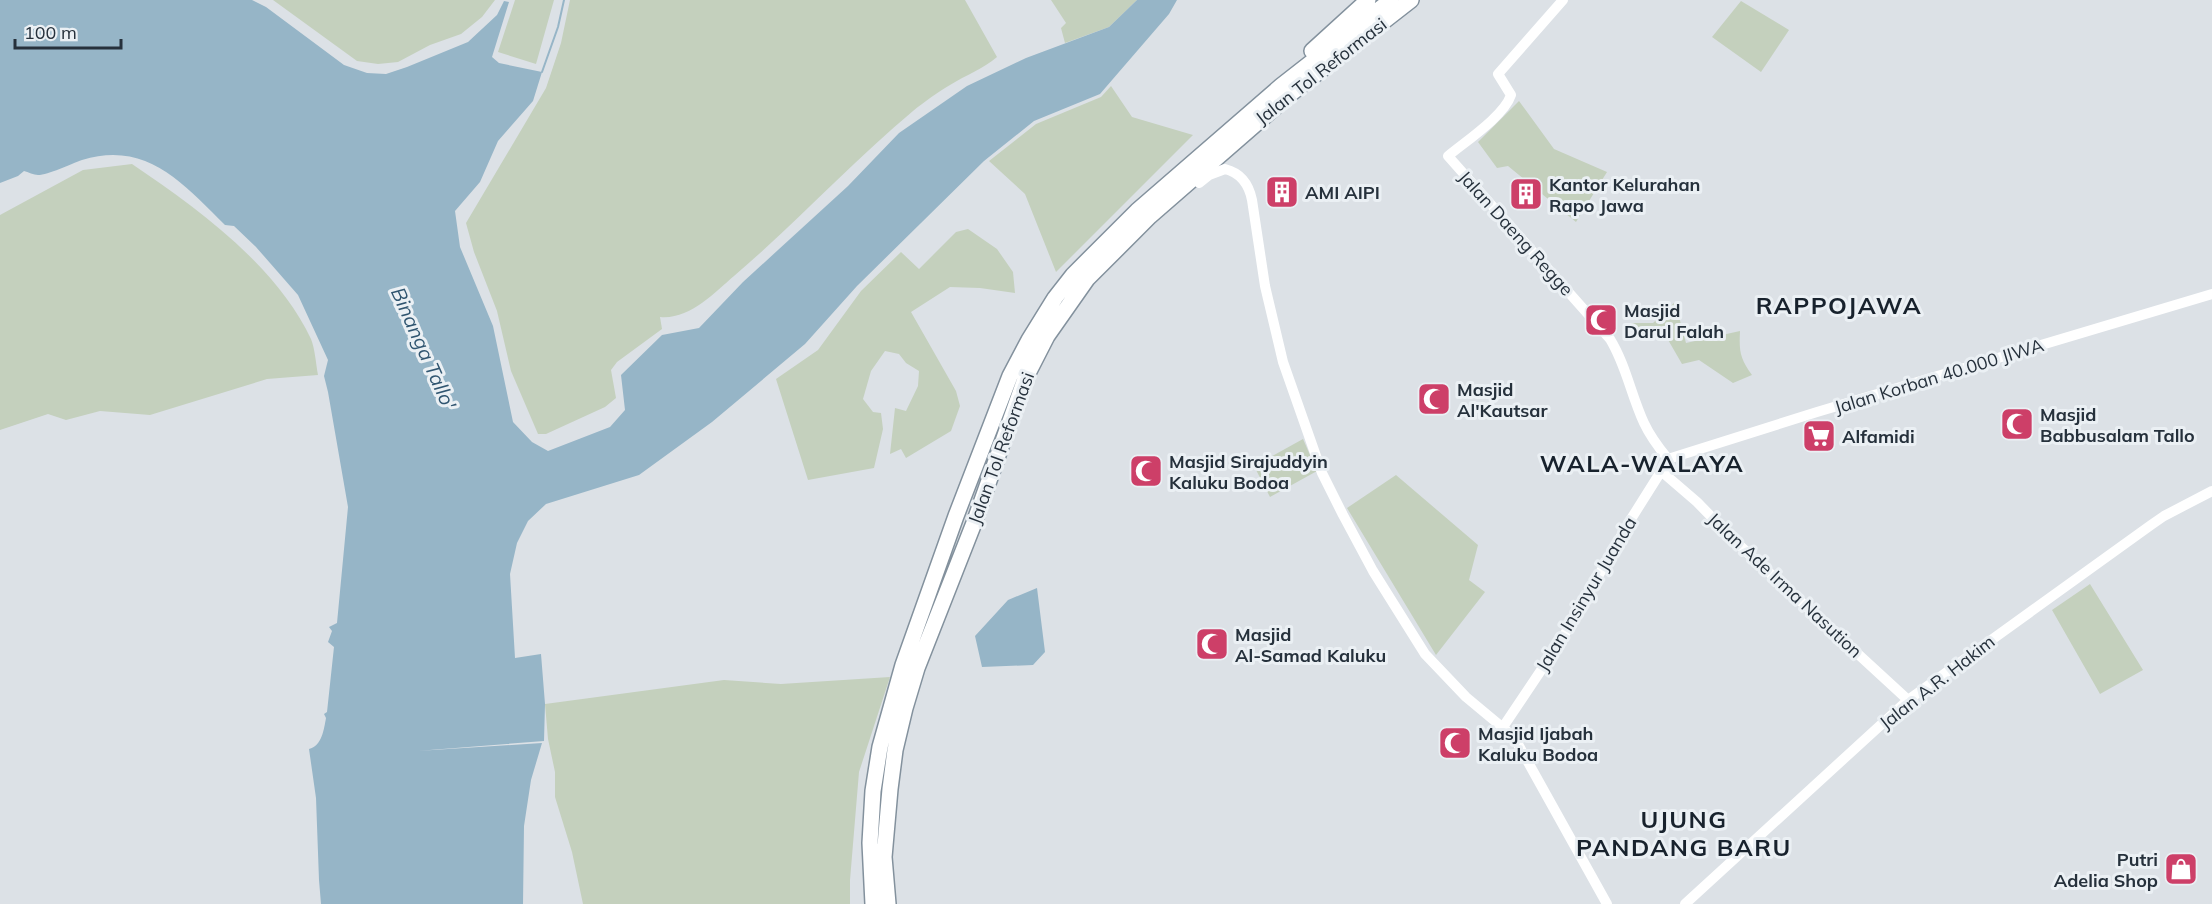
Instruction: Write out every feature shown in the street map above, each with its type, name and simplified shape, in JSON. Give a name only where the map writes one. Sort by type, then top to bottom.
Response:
[{"type":"highway","points":[[1232,128],[1253,103],[1368,0]]},
{"type":"highway","name":"Jalan Tol Reformasi","points":[[873,904],[870,843],[873,791],[880,747],[903,665],[959,507],[1011,376],[1042,318],[1073,275],[1137,211],[1281,86],[1391,0]]},
{"type":"highway","name":"Jalan Tol Reformasi","points":[[889,904],[884,857],[895,750],[905,708],[917,668],[974,523],[1025,379],[1062,313],[1087,279],[1150,216],[1237,139],[1411,0]]},
{"type":"highway","points":[[865,904],[870,843]]},
{"type":"street","name":"Jalan Daeng Regge","points":[[1563,0],[1498,74],[1510,95],[1508,102],[1484,127],[1448,156],[1610,339],[1622,360],[1643,422],[1668,459]]},
{"type":"street","points":[[1087,279],[1099,274],[1176,202],[1209,175],[1225,169],[1237,174],[1245,181],[1252,200],[1273,328],[1322,473],[1373,571],[1425,654],[1466,697],[1515,738],[1607,904]]},
{"type":"street","name":"Jalan Korban 40.000 JIWA","points":[[1668,459],[2212,294]]},
{"type":"street","name":"Jalan Insinyur Juanda","points":[[1503,727],[1562,639],[1668,459]]},
{"type":"street","name":"Jalan Ade Irma Nasution","points":[[1661,471],[1908,700]]},
{"type":"street","name":"Jalan A.R. Hakim","points":[[1685,904],[1908,700],[2164,516],[2212,491]]},
{"type":"green space","points":[[273,0],[495,0],[482,17],[461,34],[430,45],[398,62],[378,64],[357,61]]},
{"type":"green space","points":[[515,0],[554,0],[536,64],[498,52]]},
{"type":"green space","points":[[570,0],[965,0],[997,57],[956,81],[913,111],[757,256],[700,304],[681,314],[660,317],[662,329],[617,362],[611,370],[616,398],[605,407],[546,434],[538,434],[511,371],[497,311],[474,252],[466,223],[546,88],[561,43]]},
{"type":"green space","points":[[1051,0],[1137,0],[1109,27],[1065,43],[1061,28],[1066,23]]},
{"type":"green space","points":[[1741,1],[1789,30],[1761,72],[1712,37]]},
{"type":"green space","points":[[1111,86],[1132,117],[1193,135],[1056,272],[1025,194],[989,161],[1036,124],[1101,97]]},
{"type":"green space","points":[[1519,101],[1554,149],[1607,172],[1576,222],[1508,166],[1497,168],[1478,142]]},
{"type":"green space","points":[[132,164],[208,219],[256,263],[296,312],[311,339],[318,375],[267,379],[150,415],[100,411],[66,420],[48,414],[0,430],[0,215],[83,170]]},
{"type":"green space","points":[[968,229],[997,249],[1013,272],[1015,293],[950,287],[911,312],[956,391],[960,406],[951,431],[906,458],[901,449],[890,454],[895,408],[906,411],[918,386],[919,371],[906,363],[899,354],[885,351],[871,371],[863,399],[873,412],[881,413],[883,429],[874,468],[808,480],[776,379],[818,350],[861,291],[901,252],[919,269],[956,232]]},
{"type":"green space","points":[[1675,302],[1686,343],[1740,331],[1741,354],[1752,375],[1733,383],[1699,360],[1682,364],[1667,338],[1641,339],[1630,323],[1653,323]]},
{"type":"green space","points":[[1303,439],[1317,471],[1270,497],[1254,466]]},
{"type":"green space","points":[[1396,475],[1478,545],[1469,580],[1485,592],[1436,655],[1347,508]]},
{"type":"green space","points":[[2090,584],[2143,670],[2100,694],[2052,610]]},
{"type":"green space","points":[[890,677],[859,772],[850,904],[583,904],[572,852],[555,797],[555,772],[548,739],[545,704],[724,680],[781,684]]},
{"type":"water","name":"Binanga Tallo'","points":[[0,0],[252,0],[266,7],[344,65],[367,73],[386,74],[468,42],[497,15],[504,1],[509,2],[492,57],[499,63],[542,72],[533,101],[498,141],[480,182],[455,211],[460,247],[493,326],[513,422],[532,442],[548,451],[610,427],[625,410],[621,375],[662,335],[699,328],[743,282],[848,186],[899,133],[967,86],[1026,58],[1109,27],[1137,0],[1177,0],[1169,14],[1100,94],[1034,121],[984,161],[857,286],[805,344],[712,422],[639,475],[546,504],[528,521],[517,543],[510,574],[515,658],[541,654],[545,704],[544,741],[417,751],[542,743],[531,780],[524,826],[523,904],[321,904],[316,798],[309,749],[320,741],[326,718],[324,714],[327,712],[334,647],[328,642],[332,631],[329,627],[337,623],[348,507],[324,376],[328,360],[298,295],[256,247],[234,226],[225,225],[194,194],[162,169],[125,156],[105,155],[82,160],[42,175],[24,171],[0,183]]},
{"type":"water","points":[[1037,588],[1045,652],[1033,665],[982,667],[975,636],[1008,600]]},
{"type":"waterway","points":[[542,72],[558,27],[564,0]]},
{"type":"place","name":"AMI AIPI","points":[[1282,192]]},
{"type":"place","name":"Kantor Kelurahan Rapo Jawa","points":[[1526,194]]},
{"type":"place","name":"Masjid Darul Falah","points":[[1601,320]]},
{"type":"place","name":"Masjid Al'Kautsar","points":[[1434,399]]},
{"type":"place","name":"Masjid Babbusalam Tallo","points":[[2017,424]]},
{"type":"place","name":"Alfamidi","points":[[1819,436]]},
{"type":"place","name":"Masjid Sirajuddyin Kaluku Bodoa","points":[[1146,471]]},
{"type":"place","name":"Masjid Al-Samad Kaluku","points":[[1212,644]]},
{"type":"place","name":"Masjid Ijabah Kaluku Bodoa","points":[[1455,743]]},
{"type":"place","name":"Putri Adelia Shop","points":[[2181,869]]},
{"type":"district","name":"RAPPOJAWA","points":[[1839,305]]},
{"type":"district","name":"WALA-WALAYA","points":[[1642,463]]},
{"type":"district","name":"UJUNG PANDANG BARU","points":[[1684,833]]}]
